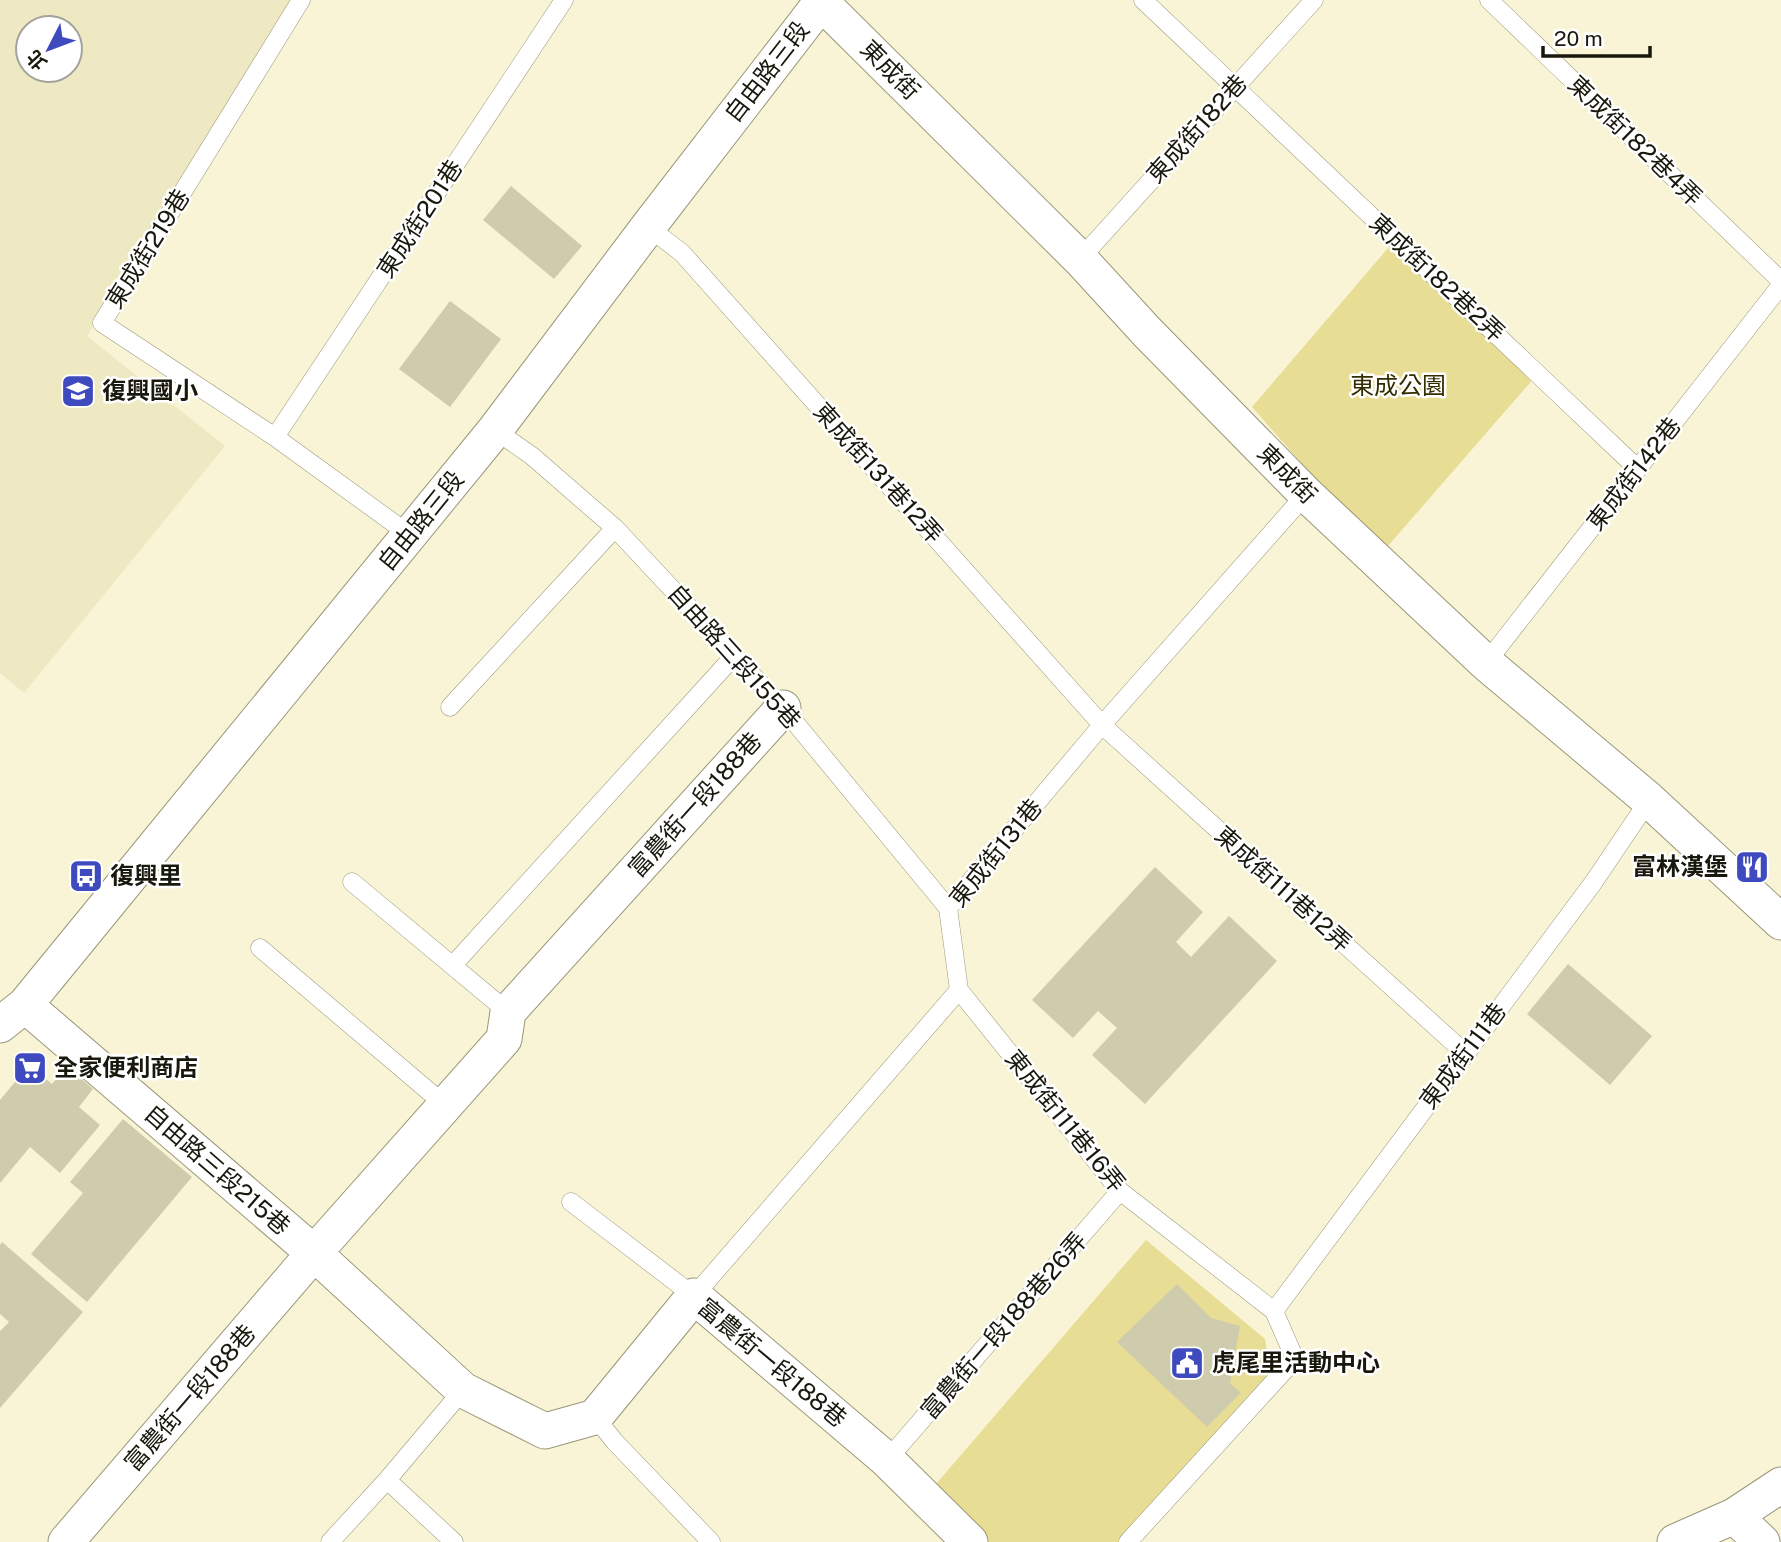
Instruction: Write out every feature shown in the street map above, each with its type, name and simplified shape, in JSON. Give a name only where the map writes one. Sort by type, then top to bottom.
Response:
[{"type":"street","name":"自由路三段","points":[[13,1015],[495,430],[821,1]]},
{"type":"street","name":"東成街","points":[[821,1],[1080,259],[1147,332],[1306,494],[1486,663],[1649,800],[1781,922]]},
{"type":"street","name":"富農街一段188巷","points":[[66,1542],[314,1253],[504,1039],[508,1012],[783,708]]},
{"type":"street","name":"自由路三段215巷","points":[[13,1015],[314,1253]]},
{"type":"street","points":[[314,1253],[463,1390],[545,1431],[595,1417]]},
{"type":"street","name":"富農街一段188巷","points":[[595,1417],[694,1296],[887,1461],[970,1542]]},
{"type":"street","points":[[1675,1542],[1734,1516],[1781,1485]]},
{"type":"street","points":[[1734,1516],[1762,1542]]},
{"type":"lane","name":"東成街219巷","points":[[301,0],[102,323],[275,437],[410,535]]},
{"type":"lane","name":"東成街201巷","points":[[275,437],[564,0]]},
{"type":"lane","name":"東成街182巷2弄","points":[[1143,0],[1638,469]]},
{"type":"lane","name":"東成街182巷","points":[[1080,259],[1314,0]]},
{"type":"lane","name":"東成街182巷4弄","points":[[1489,0],[1781,283]]},
{"type":"lane","name":"東成街131巷12弄","points":[[648,227],[682,253],[1102,725]]},
{"type":"lane","name":"東成街142巷","points":[[1486,663],[1781,283]]},
{"type":"lane","name":"自由路三段155巷","points":[[495,430],[532,456],[615,528],[783,708],[948,908]]},
{"type":"lane","name":"東成街131巷","points":[[959,990],[948,908],[1102,725],[1306,494]]},
{"type":"lane","points":[[450,707],[615,528]]},
{"type":"lane","points":[[453,965],[734,656]]},
{"type":"lane","name":"東成街111巷12弄","points":[[1102,725],[1465,1053]]},
{"type":"lane","name":"東成街111巷","points":[[1274,1311],[1593,883],[1649,800]]},
{"type":"lane","points":[[352,881],[508,1012]]},
{"type":"lane","points":[[260,948],[445,1105]]},
{"type":"lane","points":[[571,1202],[694,1296],[959,990]]},
{"type":"lane","name":"東成街111巷16弄","points":[[959,990],[1120,1191],[1274,1311],[1295,1359],[1128,1542]]},
{"type":"lane","name":"富農街一段188巷26弄","points":[[887,1461],[1120,1191]]},
{"type":"lane","points":[[330,1542],[463,1390]]},
{"type":"lane","points":[[595,1417],[615,1442],[711,1542]]},
{"type":"lane","points":[[387,1480],[454,1542]]},
{"type":"shaded area","name":"復興國小","points":[[0,0],[294,0],[87,336],[225,446],[24,693],[0,673]]},
{"type":"green space","name":"東成公園","points":[[1389,247],[1535,377],[1381,554],[1252,407]]},
{"type":"green space","points":[[1146,1240],[1265,1339],[1273,1388],[1137,1542],[985,1542],[930,1491]]},
{"type":"building","points":[[511,186],[582,246],[554,279],[483,220]]},
{"type":"building","points":[[450,301],[501,339],[450,407],[399,369]]},
{"type":"building","points":[[1155,867],[1203,912],[1176,942],[1191,957],[1229,916],[1277,961],[1145,1104],[1092,1055],[1117,1028],[1098,1011],[1073,1038],[1032,1000]]},
{"type":"building","points":[[1568,964],[1652,1036],[1610,1085],[1527,1014]]},
{"type":"building","points":[[29,1065],[52,1084],[67,1066],[93,1089],[79,1107],[100,1125],[60,1173],[30,1147],[0,1183],[0,1100]]},
{"type":"building","points":[[123,1119],[192,1177],[87,1302],[31,1254],[83,1193],[70,1182]]},
{"type":"building","points":[[2,1242],[83,1312],[0,1408],[0,1331],[9,1322],[0,1314]]},
{"type":"building","name":"虎尾里活動中心","points":[[1177,1284],[1211,1318],[1240,1326],[1230,1383],[1241,1393],[1207,1427],[1117,1342]]},
{"type":"place","name":"復興國小","points":[[78,391]]},
{"type":"place","name":"富林漢堡","points":[[1752,867]]},
{"type":"place","name":"復興里","points":[[86,876]]},
{"type":"place","name":"全家便利商店","points":[[30,1068]]},
{"type":"place","name":"虎尾里活動中心","points":[[1187,1363]]}]
